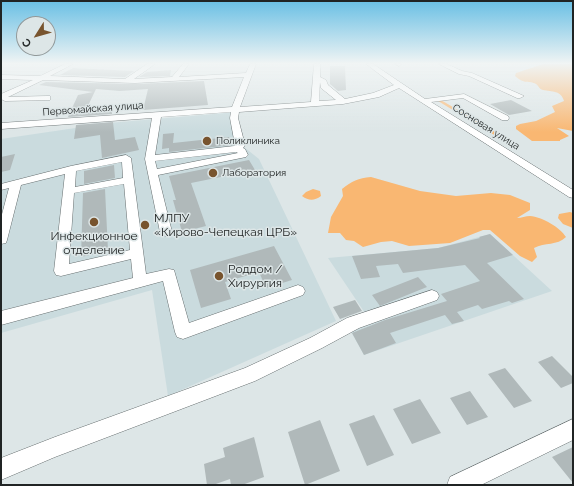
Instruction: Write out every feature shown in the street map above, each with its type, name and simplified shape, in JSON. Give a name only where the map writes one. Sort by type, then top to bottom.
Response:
[{"type":"street","points":[[1,98],[24,87]]},
{"type":"street","points":[[237,149],[240,145],[234,118],[235,109],[244,87]]},
{"type":"street","points":[[315,105],[316,87]]},
{"type":"street","points":[[325,87],[343,102]]},
{"type":"street","name":"Первомайская улица","points":[[1,126],[235,109],[315,105],[343,102],[375,95],[397,87]]},
{"type":"street","name":"Сосновая улица","points":[[401,87],[571,192]]},
{"type":"street","points":[[499,87],[520,96]]},
{"type":"street","points":[[424,101],[464,96],[505,118]]},
{"type":"street","points":[[1,98],[47,98]]},
{"type":"street","points":[[158,115],[150,159],[152,174],[166,232]]},
{"type":"street","points":[[150,159],[237,149],[242,151],[243,155],[152,174]]},
{"type":"street","points":[[1,187],[71,169],[126,158],[140,281]]},
{"type":"street","points":[[71,169],[61,272],[137,253]]},
{"type":"street","points":[[69,191],[129,180]]},
{"type":"street","points":[[1,240],[16,184]]},
{"type":"street","points":[[1,318],[169,274],[183,332],[298,291]]},
{"type":"street","points":[[1,469],[55,447],[249,375],[316,343],[353,323],[432,296]]},
{"type":"street","points":[[458,485],[573,429]]},
{"type":"shaded area","points":[[539,87],[573,87],[573,131],[557,128],[569,136],[560,141],[532,141],[516,129],[516,126],[520,124],[536,121],[555,112],[552,106],[564,101],[563,97],[558,93],[542,90]]},
{"type":"shaded area","points":[[441,100],[505,138],[501,139],[438,101]]},
{"type":"shaded area","name":"МЛПУ «Кирово-Чепецкая ЦРБ»","points":[[237,112],[244,147],[259,159],[336,321],[168,396],[152,290],[1,333],[1,139],[109,123]]},
{"type":"shaded area","points":[[371,177],[420,191],[456,196],[491,193],[510,195],[530,203],[530,210],[517,218],[530,216],[540,218],[555,226],[566,237],[559,242],[534,248],[537,257],[532,262],[520,256],[490,230],[483,230],[450,243],[409,246],[392,241],[381,242],[363,247],[354,241],[346,240],[340,233],[328,233],[331,217],[343,196],[342,189],[355,180]]},
{"type":"shaded area","points":[[313,189],[320,191],[321,196],[312,200],[302,196],[306,192]]},
{"type":"shaded area","points":[[570,212],[573,213],[573,228],[563,224],[558,218],[559,214]]},
{"type":"shaded area","points":[[490,234],[552,291],[364,355],[350,330],[371,322],[328,258],[438,248]]},
{"type":"building","points":[[52,87],[205,87],[208,105],[143,110],[148,89],[120,91],[96,89],[86,110],[112,108],[112,114],[68,117],[78,95],[93,92]]},
{"type":"building","points":[[333,87],[346,87],[346,90],[338,91]]},
{"type":"building","points":[[511,100],[532,111],[509,115],[490,104]]},
{"type":"building","points":[[113,122],[115,140],[135,137],[139,150],[102,158],[100,135],[74,139],[76,125]]},
{"type":"building","name":"Поликлиника","points":[[174,133],[173,143],[229,137],[231,145],[169,152],[169,148],[162,149],[163,134]]},
{"type":"building","points":[[15,154],[10,170],[1,172],[1,157]]},
{"type":"building","points":[[249,160],[255,170],[191,183],[206,226],[182,232],[173,200],[176,200],[169,176]]},
{"type":"building","points":[[114,165],[115,178],[84,184],[84,171]]},
{"type":"building","name":"Инфекционное отделение","points":[[105,189],[108,251],[81,257],[83,193]]},
{"type":"building","points":[[490,234],[513,255],[487,263],[524,299],[512,303],[509,301],[482,309],[478,305],[457,312],[464,321],[452,324],[445,315],[390,333],[396,343],[364,355],[352,333],[385,320],[447,301],[441,294],[480,281],[465,265],[403,273],[398,264],[376,266],[380,277],[361,279],[352,256],[438,248],[480,238],[479,237]]},
{"type":"building","name":"Роддом / Хирургия","points":[[274,246],[292,280],[266,288],[259,272],[225,282],[231,299],[201,308],[190,270]]},
{"type":"building","points":[[418,277],[427,287],[380,306],[372,295]]},
{"type":"building","points":[[355,300],[362,311],[340,319],[333,307]]},
{"type":"building","points":[[552,356],[573,377],[573,383],[561,388],[538,362]]},
{"type":"building","points":[[505,368],[532,401],[514,408],[488,374]]},
{"type":"building","points":[[470,391],[488,417],[467,425],[450,398]]},
{"type":"building","points":[[420,399],[441,433],[412,444],[393,409]]},
{"type":"building","points":[[374,415],[394,455],[367,466],[349,424]]},
{"type":"building","points":[[320,420],[340,471],[305,485],[288,432]]},
{"type":"building","points":[[254,437],[264,477],[242,485],[231,485],[230,479],[213,485],[207,485],[204,464],[225,457],[223,448]]},
{"type":"building","points":[[573,447],[573,483],[552,457]]},
{"type":"place","name":"Поликлиника","points":[[207,141]]},
{"type":"place","name":"Лаборатория","points":[[213,173]]},
{"type":"place","name":"Инфекционное отделение","points":[[94,222]]},
{"type":"place","name":"МЛПУ «Кирово-Чепецкая ЦРБ»","points":[[145,225]]},
{"type":"place","name":"Роддом / Хирургия","points":[[219,276]]}]
